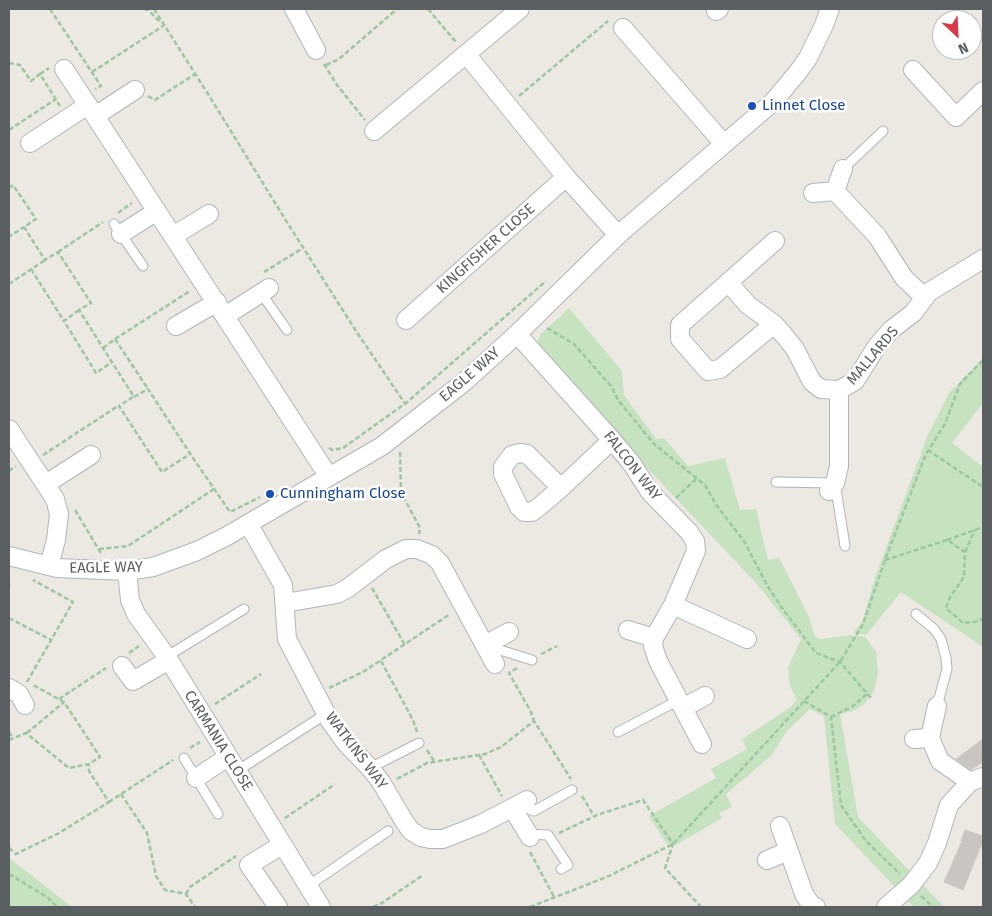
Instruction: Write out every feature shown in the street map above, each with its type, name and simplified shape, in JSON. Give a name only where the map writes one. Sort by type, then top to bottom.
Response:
[{"type":"street","points":[[294,9],[316,50]]},
{"type":"street","points":[[374,131],[520,9]]},
{"type":"street","name":"EAGLE WAY","points":[[9,556],[57,568],[119,571],[152,567],[197,552],[249,525],[382,446],[463,383],[517,334],[618,235],[773,102],[798,72],[816,44],[830,9]]},
{"type":"street","points":[[618,23],[724,144]]},
{"type":"street","points":[[466,54],[566,177],[618,235]]},
{"type":"street","points":[[64,70],[86,108],[204,282],[329,477]]},
{"type":"street","points":[[913,70],[956,117],[983,91]]},
{"type":"street","points":[[30,143],[86,108],[135,90]]},
{"type":"street","points":[[835,191],[843,169]]},
{"type":"street","name":"KINGFISHER CLOSE","points":[[406,320],[566,177]]},
{"type":"street","points":[[813,193],[835,191]]},
{"type":"street","points":[[835,191],[877,236],[904,278],[924,297]]},
{"type":"street","points":[[115,225],[156,211]]},
{"type":"street","points":[[173,236],[209,214]]},
{"type":"street","points":[[774,324],[720,369],[708,371],[680,339],[680,325],[775,240]]},
{"type":"street","name":"MALLARDS","points":[[728,282],[748,305],[774,324],[795,349],[812,382],[821,389],[839,390],[855,381],[877,346],[891,330],[912,313],[924,297],[941,284],[983,259]]},
{"type":"street","points":[[176,326],[265,290]]},
{"type":"street","name":"FALCON WAY","points":[[517,334],[612,440],[632,464],[650,492],[689,532],[695,541],[696,551],[673,605],[654,638]]},
{"type":"street","points":[[832,487],[839,466],[839,390]]},
{"type":"street","points":[[9,429],[55,499],[59,514],[50,566]]},
{"type":"street","points":[[561,488],[612,440]]},
{"type":"street","points":[[46,484],[90,455]]},
{"type":"street","name":"WATKINS WAY","points":[[249,525],[283,585],[287,639],[330,721],[384,786],[411,831],[421,837],[430,839],[443,838],[481,824],[517,806]]},
{"type":"street","points":[[285,603],[337,594],[397,553],[406,549],[417,549],[432,555],[440,563],[495,664]]},
{"type":"street","name":"CARMANIA CLOSE","points":[[119,571],[136,614],[167,659],[321,907]]},
{"type":"street","points":[[673,605],[747,639]]},
{"type":"street","points":[[628,630],[654,638],[653,646],[658,661],[702,744]]},
{"type":"street","points":[[485,645],[509,632]]},
{"type":"street","points":[[122,666],[133,681],[167,659]]},
{"type":"street","points":[[681,704],[705,696]]},
{"type":"street","points":[[886,907],[911,885],[928,863],[937,843],[949,805],[977,780],[940,761],[922,739],[937,706]]},
{"type":"street","points":[[196,778],[232,764]]},
{"type":"street","points":[[517,806],[529,835]]},
{"type":"street","points":[[780,826],[804,894],[812,906],[816,907]]},
{"type":"street","points":[[278,907],[249,866],[282,845]]},
{"type":"street","points":[[767,860],[788,851]]},
{"type":"lane","points":[[843,169],[883,131]]},
{"type":"lane","points":[[115,225],[144,266]]},
{"type":"lane","points":[[265,290],[287,330]]},
{"type":"lane","points":[[776,482],[832,487],[845,546]]},
{"type":"lane","points":[[167,659],[244,609]]},
{"type":"lane","points":[[916,614],[934,629],[941,639],[946,658],[947,669],[937,706]]},
{"type":"lane","points":[[485,645],[532,660]]},
{"type":"lane","points":[[618,732],[681,704]]},
{"type":"lane","points":[[232,764],[318,719]]},
{"type":"lane","points":[[370,768],[421,743]]},
{"type":"lane","points":[[184,758],[218,814]]},
{"type":"lane","points":[[517,806],[534,811],[572,790]]},
{"type":"lane","points":[[308,886],[388,832]]},
{"type":"lane","points":[[529,835],[548,835],[568,865],[561,869]]},
{"type":"path","points":[[9,63],[20,65],[31,81],[40,74],[64,111],[73,105],[86,108],[101,86],[50,9]]},
{"type":"path","points":[[144,9],[148,10],[164,25]]},
{"type":"path","points":[[154,9],[284,219],[356,331],[417,420]]},
{"type":"path","points":[[325,65],[339,59],[397,9]]},
{"type":"path","points":[[428,9],[466,54]]},
{"type":"path","points":[[508,105],[618,23]]},
{"type":"path","points":[[92,72],[164,25]]},
{"type":"path","points":[[316,50],[338,85],[374,131]]},
{"type":"path","points":[[135,90],[155,100],[195,74]]},
{"type":"path","points":[[9,130],[56,99]]},
{"type":"path","points":[[9,188],[14,185],[36,219],[10,236],[9,234]]},
{"type":"path","points":[[115,225],[137,200]]},
{"type":"path","points":[[9,284],[103,222]]},
{"type":"path","points":[[24,227],[45,260]]},
{"type":"path","points":[[58,252],[91,303],[64,320]]},
{"type":"path","points":[[31,269],[96,373],[112,362]]},
{"type":"path","points":[[103,348],[204,282]]},
{"type":"path","points":[[79,310],[134,397]]},
{"type":"path","points":[[541,334],[548,328],[574,344],[610,386],[618,400],[654,444],[705,486],[717,506],[744,541],[772,592],[816,653],[840,662],[871,698]]},
{"type":"path","points":[[115,339],[230,512],[260,496],[269,513]]},
{"type":"path","points":[[530,907],[609,876],[673,844],[840,662],[863,624],[885,560],[928,450],[946,424],[960,384],[983,360]]},
{"type":"path","points":[[32,462],[148,388]]},
{"type":"path","points":[[119,406],[162,472],[190,454]]},
{"type":"path","points":[[400,433],[401,492],[420,528],[417,549]]},
{"type":"path","points":[[928,450],[983,487]]},
{"type":"path","points":[[666,509],[697,478]]},
{"type":"path","points":[[99,549],[128,546],[214,489]]},
{"type":"path","points":[[74,508],[99,549],[119,571]]},
{"type":"path","points":[[885,560],[983,526]]},
{"type":"path","points":[[975,530],[965,552],[964,577],[950,597],[946,608],[963,623],[983,619]]},
{"type":"path","points":[[947,540],[965,552]]},
{"type":"path","points":[[363,576],[375,591],[405,645]]},
{"type":"path","points":[[26,733],[69,768],[89,764],[100,757],[64,702],[20,692],[73,602],[27,577]]},
{"type":"path","points":[[316,694],[363,672],[463,605]]},
{"type":"path","points":[[9,618],[51,640]]},
{"type":"path","points":[[557,646],[509,673],[534,721],[571,779]]},
{"type":"path","points":[[381,661],[413,720],[421,743],[434,761]]},
{"type":"path","points":[[201,713],[261,674]]},
{"type":"path","points":[[831,717],[854,706],[868,694]]},
{"type":"path","points":[[804,701],[831,717]]},
{"type":"path","points":[[9,740],[26,733],[64,702]]},
{"type":"path","points":[[831,717],[842,805],[866,841],[933,907]]},
{"type":"path","points":[[384,786],[427,763],[485,754],[501,747],[534,721]]},
{"type":"path","points":[[9,732],[13,738]]},
{"type":"path","points":[[189,749],[213,733]]},
{"type":"path","points":[[479,755],[517,806]]},
{"type":"path","points":[[9,848],[16,854],[59,833],[174,759]]},
{"type":"path","points":[[89,764],[89,771],[109,802]]},
{"type":"path","points":[[272,827],[335,784]]},
{"type":"path","points":[[121,794],[147,833],[156,876],[165,890],[186,894],[195,907]]},
{"type":"path","points":[[581,795],[594,816]]},
{"type":"path","points":[[550,839],[594,816],[643,800],[673,844]]},
{"type":"path","points":[[529,835],[526,844],[554,897]]},
{"type":"path","points":[[673,844],[665,868],[701,907]]},
{"type":"path","points":[[186,894],[190,887],[243,851]]},
{"type":"path","points":[[9,874],[47,897],[57,907]]},
{"type":"path","points":[[373,907],[381,906],[424,875]]},
{"type":"green space","points":[[569,308],[622,371],[624,395],[656,439],[664,438],[688,466],[725,458],[740,510],[756,509],[768,560],[779,558],[809,617],[815,637],[822,639],[851,635],[865,637],[876,652],[878,673],[874,691],[864,704],[853,711],[840,714],[858,817],[944,907],[914,907],[835,824],[824,716],[810,709],[787,731],[771,756],[726,794],[732,807],[719,813],[722,818],[676,845],[666,843],[649,816],[716,778],[711,769],[747,749],[742,739],[791,707],[797,700],[790,686],[788,668],[801,639],[756,583],[650,471],[539,346],[538,340],[541,334]]},
{"type":"green space","points":[[983,358],[983,403],[952,443],[983,467],[983,647],[901,592],[866,635],[853,633],[862,622],[876,575],[927,437],[949,393]]},
{"type":"green space","points":[[9,858],[72,907],[9,907]]},
{"type":"building","points":[[983,739],[983,762],[971,770],[956,759]]},
{"type":"building","points":[[965,830],[983,836],[983,841],[963,890],[944,882]]},
{"type":"place","name":"Linnet Close","points":[[752,106]]},
{"type":"place","name":"Cunningham Close","points":[[270,494]]}]
